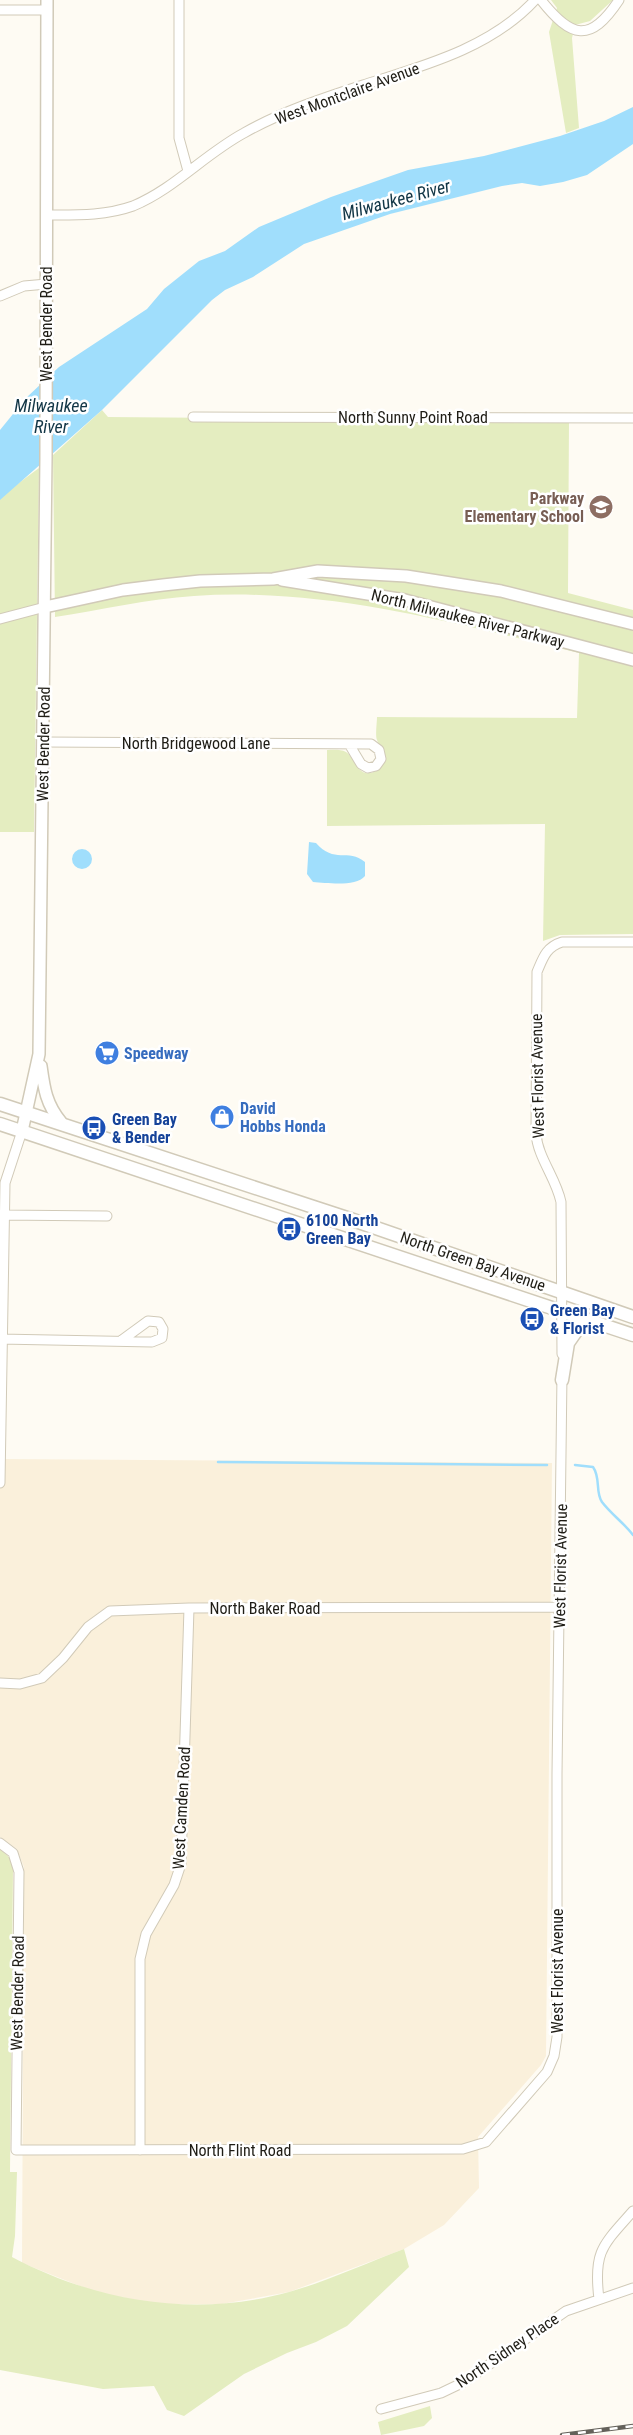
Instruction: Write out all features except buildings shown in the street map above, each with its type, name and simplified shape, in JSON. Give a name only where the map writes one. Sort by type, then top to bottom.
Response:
[{"type":"main road","name":"North Green Bay Avenue","points":[[0,1104],[62,1122],[633,1317]]},
{"type":"main road","name":"North Green Bay Avenue","points":[[0,1124],[312,1226],[346,1240],[633,1335]]},
{"type":"main road","points":[[458,1278],[464,1258]]},
{"type":"main road","points":[[475,1283],[482,1264]]},
{"type":"main road","points":[[562,1380],[568,1343],[584,1320]]},
{"type":"street","points":[[179,0],[179,138],[188,171]]},
{"type":"street","name":"West Montclaire Avenue","points":[[47,215],[90,214],[119,210],[147,199],[243,133],[287,112],[340,92],[414,69],[486,38],[513,20],[535,0]]},
{"type":"street","points":[[541,0],[561,22],[581,32],[593,28],[619,0]]},
{"type":"street","points":[[0,10],[47,5]]},
{"type":"street","name":"West Bender Road","points":[[0,1483],[2,1215],[8,1168],[22,1131],[39,1054],[45,607],[47,5]]},
{"type":"street","points":[[0,296],[24,286],[47,284]]},
{"type":"street","name":"North Sunny Point Road","points":[[193,416],[633,418]]},
{"type":"street","name":"North Milwaukee River Parkway","points":[[0,619],[122,590],[200,581],[273,579],[318,571],[406,576],[501,591],[633,624]]},
{"type":"street","name":"North Milwaukee River Parkway","points":[[273,579],[405,600],[633,660]]},
{"type":"street","name":"North Bridgewood Lane","points":[[43,742],[350,744]]},
{"type":"street","name":"West Florist Avenue","points":[[463,2149],[486,2142],[546,2072],[556,2046],[562,1380],[561,1202],[556,1185],[539,1148],[536,1134],[536,972],[547,950],[562,942],[633,942]]},
{"type":"street","points":[[39,1054],[45,1096],[52,1112],[62,1122]]},
{"type":"street","points":[[2,1215],[107,1216]]},
{"type":"street","points":[[2,1339],[122,1340]]},
{"type":"street","name":"North Baker Road","points":[[0,1683],[20,1684],[42,1678],[63,1658],[88,1627],[110,1611],[189,1608],[559,1607]]},
{"type":"street","name":"West Camden Road","points":[[140,2150],[140,1959],[146,1934],[174,1885],[181,1864],[189,1608]]},
{"type":"street","name":"West Bender Road","points":[[0,1842],[13,1852],[19,1872],[16,2150]]},
{"type":"street","name":"North Flint Road","points":[[16,2150],[463,2149]]},
{"type":"street","points":[[599,2298],[596,2273],[598,2257],[604,2243],[633,2211]]},
{"type":"street","name":"North Sidney Place","points":[[381,2409],[441,2393],[464,2382],[566,2311],[599,2298],[633,2288]]},
{"type":"shaded area","points":[[0,1459],[552,1463],[546,2056],[541,2065],[478,2137],[479,2188],[444,2225],[404,2249],[289,2292],[222,2304],[155,2304],[95,2292],[22,2263],[24,1867],[17,1849],[0,1837]]},
{"type":"green space","points":[[551,0],[613,0],[590,21],[575,25],[572,38],[579,128],[566,133],[549,32],[557,8]]},
{"type":"green space","points":[[102,410],[108,417],[569,421],[568,593],[633,610],[633,934],[560,935],[543,941],[545,824],[327,826],[327,750],[346,752],[361,771],[370,773],[378,770],[383,759],[382,750],[376,738],[377,717],[577,718],[579,653],[436,619],[340,602],[291,597],[243,595],[177,597],[55,617],[53,455]]},
{"type":"green space","points":[[39,468],[34,832],[0,832],[0,497]]},
{"type":"green space","points":[[0,1849],[10,1858],[13,1869],[10,2172],[17,2172],[15,2236],[12,2257],[78,2285],[112,2295],[183,2304],[218,2304],[254,2300],[304,2288],[404,2249],[409,2267],[347,2326],[244,2374],[184,2416],[167,2410],[154,2386],[103,2389],[0,2370]]},
{"type":"green space","points":[[430,2406],[432,2418],[424,2426],[381,2435],[378,2422]]},
{"type":"water","name":"Milwaukee River","points":[[633,107],[633,144],[587,175],[540,186],[522,183],[502,186],[390,214],[304,244],[253,277],[225,290],[212,300],[102,410],[0,500],[0,430],[26,398],[59,367],[147,309],[164,289],[199,261],[225,251],[259,227],[331,197],[408,170],[484,156],[560,136],[604,121]]},
{"type":"water","points":[[309,842],[316,843],[329,853],[335,855],[359,858],[365,862],[365,876],[349,883],[313,882],[307,874]]},
{"type":"water","points":[[82,849],[89,852],[92,859],[89,866],[82,869],[75,866],[72,859],[75,852]]},
{"type":"waterway","points":[[218,1462],[547,1465]]},
{"type":"waterway","points":[[575,1465],[593,1467],[597,1476],[602,1502],[633,1535]]},
{"type":"railway","points":[[562,2435],[633,2426]]},
{"type":"place","name":"Parkway Elementary School","points":[[601,507]]},
{"type":"place","name":"Speedway","points":[[107,1053]]},
{"type":"place","name":"David Hobbs Honda","points":[[222,1117]]},
{"type":"place","name":"Green Bay & Bender","points":[[94,1128]]},
{"type":"place","name":"6100 North Green Bay","points":[[289,1229]]},
{"type":"place","name":"Green Bay & Florist","points":[[532,1319]]}]
